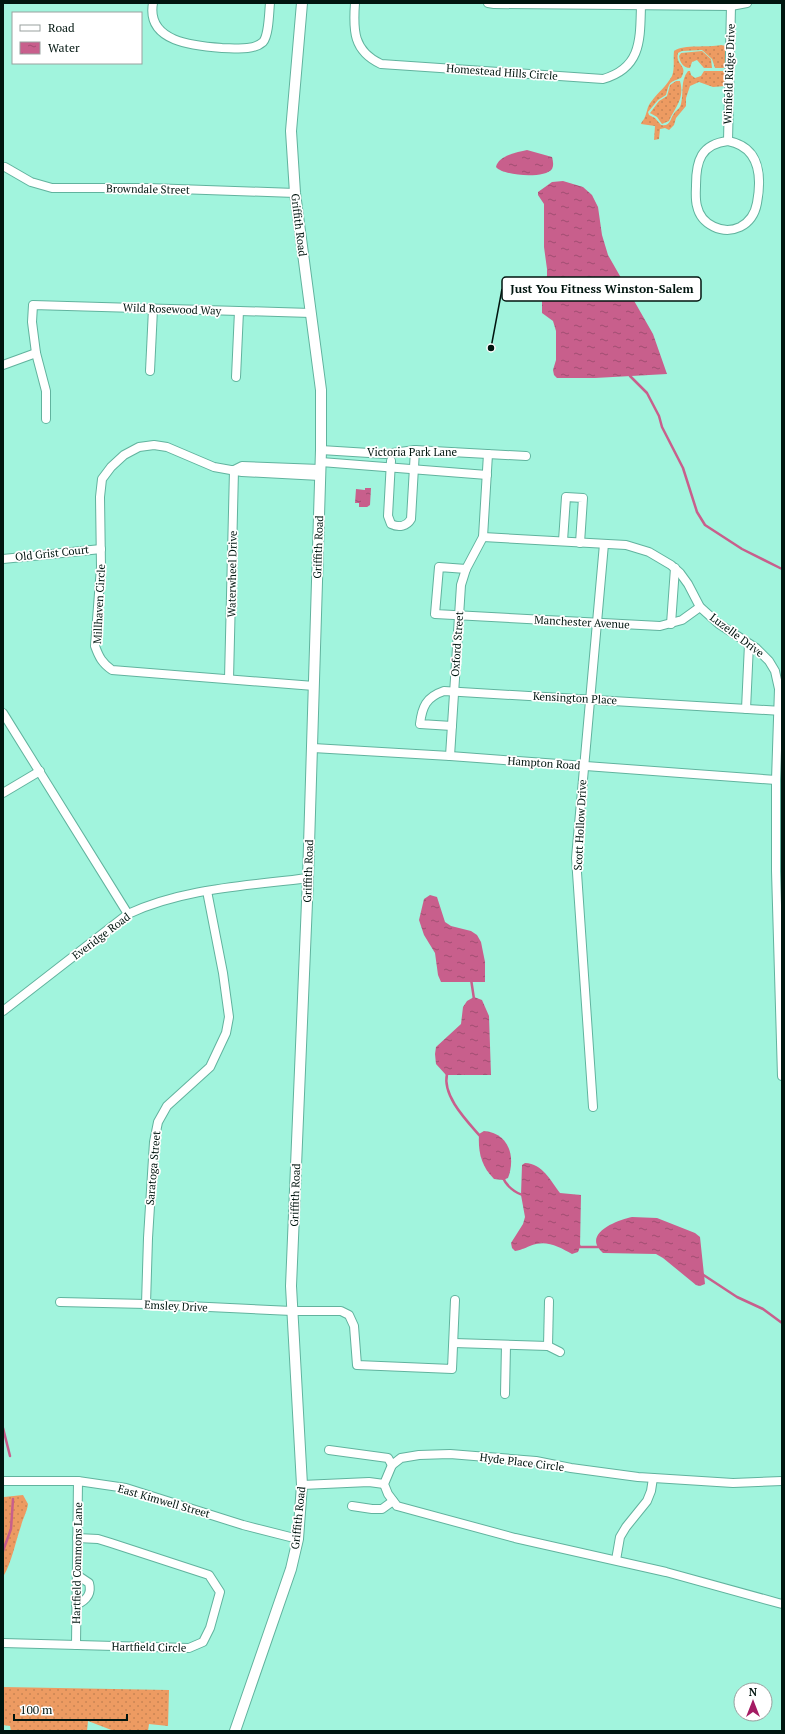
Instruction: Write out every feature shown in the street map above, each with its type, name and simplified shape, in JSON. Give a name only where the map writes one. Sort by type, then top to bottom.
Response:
[{"type":"street","points":[[153,3],[154,18],[159,30],[169,38],[199,47],[245,48],[256,46],[264,41],[267,32],[270,3]]},
{"type":"street","name":"Griffith Road","points":[[235,1731],[290,1569],[298,1539],[302,1485],[292,1311],[294,1217],[308,878],[321,450],[320,390],[295,193],[291,131],[302,3]]},
{"type":"street","name":"Homestead Hills Circle","points":[[355,3],[354,27],[358,44],[366,55],[381,64],[603,79],[627,66],[637,51],[639,41],[640,5]]},
{"type":"street","points":[[488,3],[570,6],[731,6],[748,3]]},
{"type":"street","name":"Winfield Ridge Drive","points":[[728,141],[731,6]]},
{"type":"street","name":"Winfield Ridge Drive","points":[[728,141],[738,144],[750,151],[756,160],[759,180],[758,203],[753,215],[746,223],[735,229],[728,230],[712,226],[706,222],[697,206],[696,191],[697,166],[702,154],[712,145],[728,141]]},
{"type":"street","name":"Browndale Street","points":[[5,167],[31,182],[52,188],[149,188],[295,193]]},
{"type":"street","name":"Wild Rosewood Way","points":[[36,354],[32,322],[33,305],[311,313]]},
{"type":"street","points":[[150,371],[153,309]]},
{"type":"street","points":[[236,377],[239,311]]},
{"type":"street","points":[[3,365],[36,354],[46,391],[46,419]]},
{"type":"street","name":"Millhaven Circle","points":[[314,686],[112,670],[104,665],[95,646],[100,549],[100,497],[102,479],[111,467],[124,455],[139,447],[154,445],[167,447],[214,467],[242,472],[321,469]]},
{"type":"street","name":"Victoria Park Lane","points":[[321,450],[391,454],[415,450],[526,456]]},
{"type":"street","points":[[391,454],[388,516],[389,520],[395,525],[405,525],[411,519],[415,450]]},
{"type":"street","points":[[483,537],[488,454]]},
{"type":"street","name":"Victoria Park Lane","points":[[321,469],[391,466],[414,470],[487,475]]},
{"type":"street","name":"Waterwheel Drive","points":[[229,679],[234,470]]},
{"type":"street","points":[[563,541],[566,497],[578,497],[583,498],[580,543]]},
{"type":"street","name":"Luzelle Drive","points":[[483,537],[604,544],[639,548],[660,557],[675,568],[688,584],[700,607],[719,624],[762,653],[775,671],[779,689],[780,711],[776,780],[782,1076]]},
{"type":"street","name":"Oxford Street","points":[[450,756],[461,585],[466,569],[483,537]]},
{"type":"street","name":"Scott Hollow Drive","points":[[593,1107],[576,858],[604,544]]},
{"type":"street","name":"Old Grist Court","points":[[3,559],[100,549]]},
{"type":"street","name":"Manchester Avenue","points":[[466,569],[439,567],[435,614],[651,626],[671,624],[682,620],[700,607]]},
{"type":"street","points":[[671,624],[675,568]]},
{"type":"street","points":[[746,709],[749,644]]},
{"type":"street","name":"Kensington Place","points":[[452,726],[420,724],[422,708],[437,693],[454,691],[590,698],[780,711]]},
{"type":"street","points":[[3,713],[128,914]]},
{"type":"street","name":"Hampton Road","points":[[312,748],[450,756],[776,780]]},
{"type":"street","points":[[3,793],[40,771]]},
{"type":"street","name":"Everidge Road","points":[[3,1011],[128,914],[180,895],[308,878]]},
{"type":"street","name":"Saratoga Street","points":[[146,1304],[153,1149],[158,1122],[167,1106],[210,1067],[226,1033],[229,1017],[226,987],[207,891]]},
{"type":"street","points":[[455,1300],[454,1343],[548,1346],[560,1352]]},
{"type":"street","points":[[548,1346],[549,1301]]},
{"type":"street","name":"Emsley Drive","points":[[60,1302],[146,1304],[292,1311],[341,1311],[349,1315],[354,1326],[357,1365],[452,1369],[454,1343]]},
{"type":"street","points":[[505,1394],[506,1345]]},
{"type":"street","points":[[329,1450],[388,1458],[392,1465],[384,1484],[388,1494],[397,1506],[425,1515],[515,1538],[666,1572],[782,1604]]},
{"type":"street","name":"Hyde Place Circle","points":[[392,1465],[401,1458],[419,1455],[450,1454],[536,1461],[571,1468],[653,1478],[733,1483],[782,1480]]},
{"type":"street","points":[[616,1560],[620,1538],[626,1527],[647,1501],[651,1491],[653,1478]]},
{"type":"street","name":"East Kimwell Street","points":[[3,1482],[78,1482],[126,1488],[243,1525],[298,1539]]},
{"type":"street","name":"Hartfield Commons Lane","points":[[76,1645],[78,1482]]},
{"type":"street","points":[[302,1485],[369,1482],[384,1484]]},
{"type":"street","points":[[352,1506],[382,1509],[393,1501]]},
{"type":"street","name":"Hartfield Circle","points":[[3,1643],[189,1648],[203,1642],[210,1628],[220,1592],[209,1575],[98,1539],[77,1538]]},
{"type":"street","points":[[76,1605],[86,1599],[91,1590],[89,1583],[77,1575]]},
{"type":"shaded area","points":[[726,46],[725,67],[723,68],[715,68],[712,59],[702,50],[682,51],[678,53],[678,61],[683,68],[681,78],[670,84],[666,95],[658,100],[648,112],[649,115],[655,118],[661,125],[667,125],[673,114],[680,107],[683,83],[688,71],[690,71],[691,75],[695,78],[701,76],[704,71],[723,71],[725,73],[725,86],[713,87],[699,82],[690,86],[686,98],[686,106],[676,118],[674,125],[669,130],[665,128],[660,129],[659,139],[654,140],[655,126],[641,123],[650,104],[672,76],[674,51],[690,47]]},
{"type":"shaded area","points":[[702,51],[711,59],[712,68],[704,68],[697,60],[692,62],[690,68],[685,67],[681,62],[679,56],[681,53]]},
{"type":"shaded area","points":[[676,81],[680,81],[681,87],[679,102],[669,121],[662,124],[657,117],[650,113],[659,101],[667,96],[670,85]]},
{"type":"shaded area","points":[[23,1495],[28,1504],[11,1559],[3,1577],[3,1501],[4,1497]]},
{"type":"shaded area","points":[[3,1687],[169,1690],[168,1726],[149,1724],[148,1731],[114,1731],[88,1721],[87,1731],[11,1731],[10,1726],[3,1725]]},
{"type":"water","points":[[527,150],[552,157],[552,169],[541,174],[524,175],[507,173],[496,167],[497,163],[504,157],[513,153]]},
{"type":"water","points":[[563,181],[583,187],[592,195],[598,207],[602,235],[608,255],[653,334],[667,374],[595,378],[557,378],[554,375],[553,370],[556,360],[556,331],[553,321],[542,313],[542,287],[547,276],[547,269],[544,247],[544,204],[538,195],[538,192],[552,182]]},
{"type":"water","points":[[365,488],[371,488],[370,505],[367,507],[359,507],[359,503],[355,503],[356,489],[365,490]]},
{"type":"water","points":[[430,895],[437,897],[445,922],[451,926],[471,931],[477,935],[481,942],[485,962],[485,982],[441,982],[438,975],[435,953],[424,935],[419,920],[424,899]]},
{"type":"water","points":[[474,997],[482,1000],[489,1016],[491,1075],[446,1075],[436,1064],[436,1047],[461,1024],[463,1007],[467,1001]]},
{"type":"water","points":[[484,1131],[493,1133],[505,1141],[511,1154],[508,1178],[503,1180],[494,1179],[483,1164],[480,1153],[479,1134]]},
{"type":"water","points":[[525,1163],[537,1166],[546,1174],[560,1193],[581,1195],[580,1247],[578,1252],[572,1254],[564,1249],[546,1243],[536,1244],[515,1251],[512,1248],[511,1243],[523,1224],[525,1217],[521,1195],[522,1165]]},
{"type":"water","points":[[632,1217],[657,1218],[695,1233],[700,1237],[705,1284],[700,1286],[696,1285],[656,1254],[603,1253],[597,1246],[596,1240],[599,1234],[610,1225]]},
{"type":"waterway","points":[[630,373],[630,376],[647,393],[659,416],[662,427],[683,468],[697,512],[705,525],[742,549],[782,569]]},
{"type":"waterway","points":[[471,979],[474,999]]},
{"type":"waterway","points":[[447,1074],[446,1082],[452,1099],[463,1116],[480,1136]]},
{"type":"waterway","points":[[503,1177],[511,1189],[524,1195]]},
{"type":"waterway","points":[[579,1245],[580,1247],[598,1247]]},
{"type":"waterway","points":[[702,1274],[737,1297],[763,1309],[782,1323]]},
{"type":"waterway","points":[[3,1428],[10,1456]]},
{"type":"waterway","points":[[3,1551],[11,1529],[13,1499]]},
{"type":"place","name":"Just You Fitness Winston-Salem","points":[[491,348]]}]
